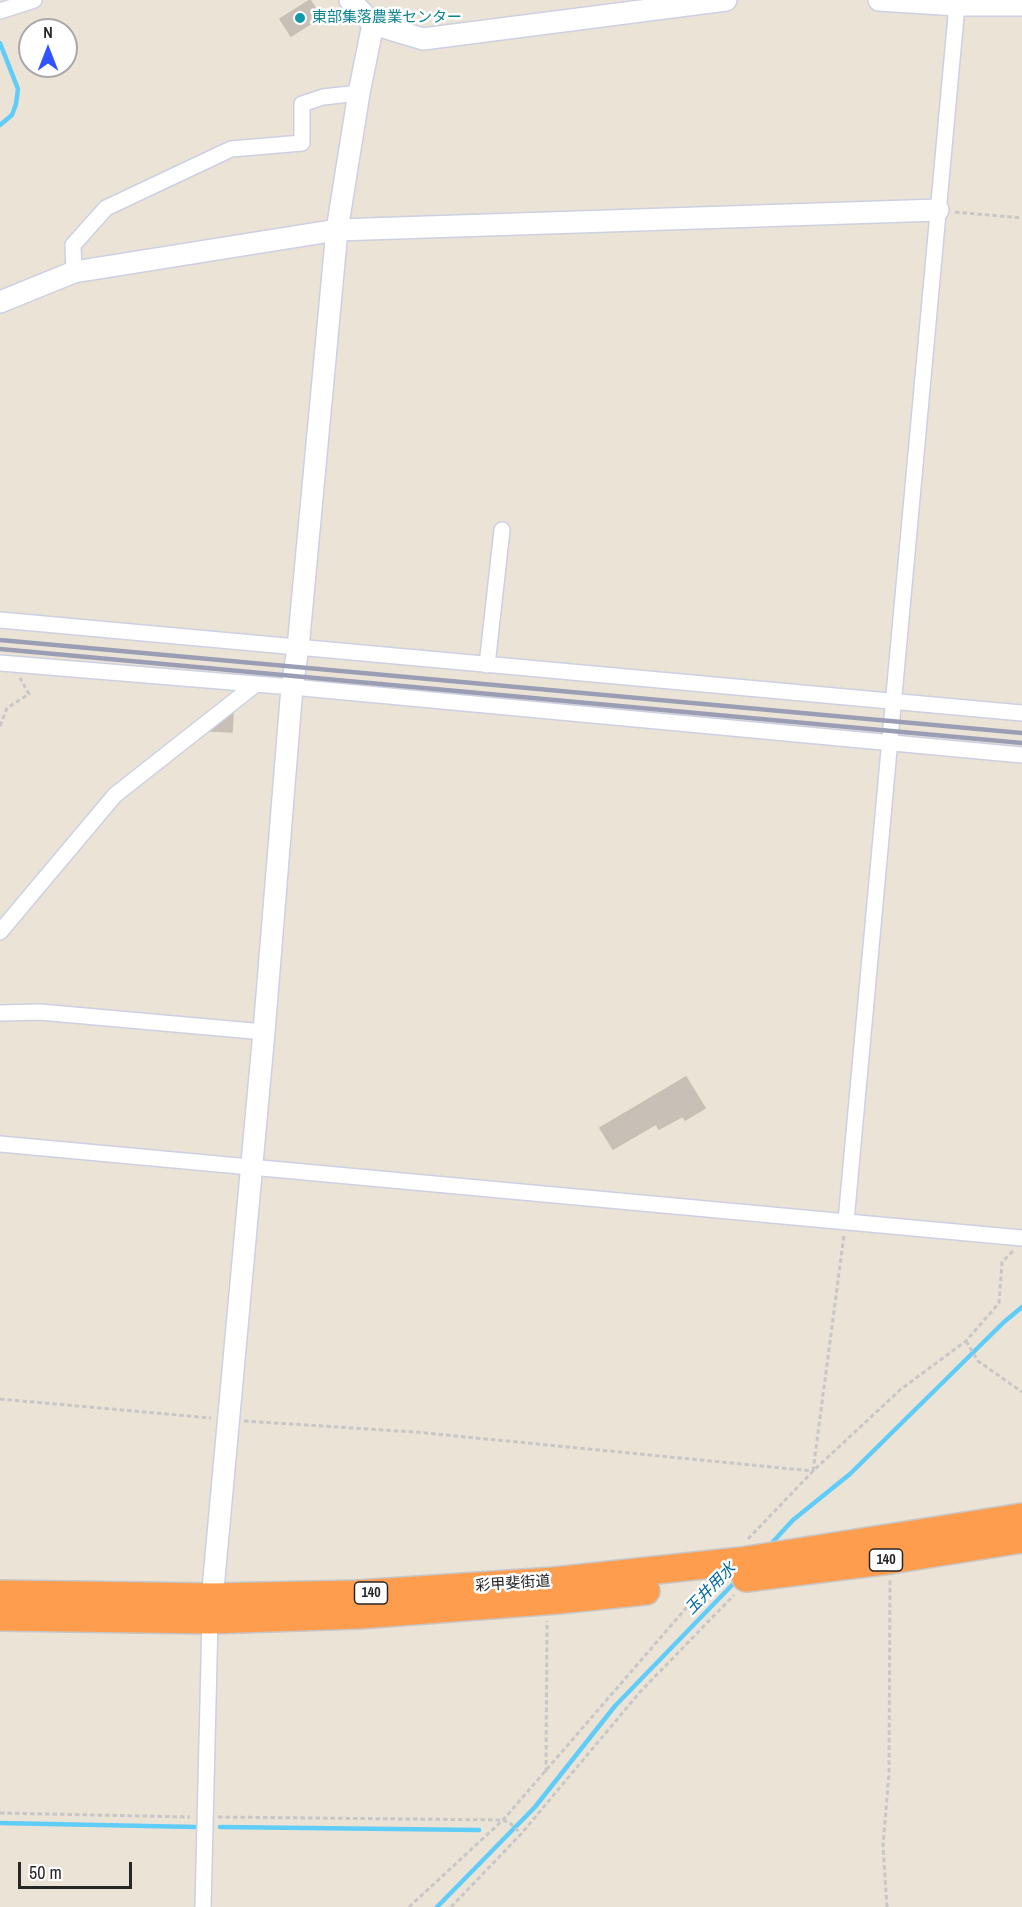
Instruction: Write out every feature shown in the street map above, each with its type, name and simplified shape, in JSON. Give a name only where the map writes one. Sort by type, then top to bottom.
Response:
[{"type":"highway","name":"彩甲斐街道","points":[[0,1594],[212,1609],[359,1614],[547,1601],[728,1574],[769,1557],[1022,1517]]},
{"type":"highway","name":"彩甲斐街道","points":[[0,1617],[212,1609],[357,1594],[554,1581],[728,1574],[891,1560],[1022,1539]]},
{"type":"street","points":[[0,11],[34,0]]},
{"type":"street","points":[[350,0],[372,24],[423,39],[726,0]]},
{"type":"street","points":[[879,0],[1022,5]]},
{"type":"street","points":[[846,1221],[957,2]]},
{"type":"street","points":[[203,1907],[212,1609],[264,1032],[292,687],[298,648],[337,230],[372,24]]},
{"type":"street","points":[[74,272],[73,245],[106,208],[231,149],[302,143],[302,104],[323,97],[359,93]]},
{"type":"street","points":[[0,302],[74,272],[337,230],[938,210]]},
{"type":"street","points":[[487,665],[502,530]]},
{"type":"street","points":[[0,620],[1022,713]]},
{"type":"street","points":[[6,664],[292,687],[1022,755]]},
{"type":"street","points":[[0,932],[115,795],[256,684]]},
{"type":"street","points":[[0,1014],[40,1012],[264,1032]]},
{"type":"street","points":[[0,1144],[846,1221],[1019,1243]]},
{"type":"path","points":[[938,210],[1022,218]]},
{"type":"path","points":[[0,726],[7,708],[29,694],[6,664]]},
{"type":"path","points":[[813,1471],[846,1221]]},
{"type":"path","points":[[451,1907],[640,1692],[728,1574],[813,1471],[901,1389],[966,1341],[999,1303],[1002,1262],[1019,1243]]},
{"type":"path","points":[[966,1341],[978,1361],[1022,1392]]},
{"type":"path","points":[[0,1399],[228,1419],[415,1432],[813,1471]]},
{"type":"path","points":[[887,1907],[883,1846],[889,1773],[891,1560]]},
{"type":"path","points":[[409,1907],[503,1820],[728,1574]]},
{"type":"path","points":[[546,1772],[547,1601]]},
{"type":"path","points":[[0,1813],[503,1820],[519,1832]]},
{"type":"building","name":"東部集落農業センター","points":[[310,0],[321,17],[291,36],[280,19]]},
{"type":"building","points":[[233,714],[232,732],[211,731]]},
{"type":"building","points":[[686,1077],[705,1108],[685,1120],[683,1116],[659,1129],[656,1124],[613,1149],[600,1128]]},
{"type":"waterway","points":[[0,43],[18,89],[12,115],[0,125]]},
{"type":"waterway","name":"玉井用水","points":[[770,1545],[793,1520],[850,1474],[1022,1307]]},
{"type":"waterway","name":"玉井用水","points":[[437,1907],[535,1807],[615,1706],[737,1580]]},
{"type":"waterway","points":[[0,1823],[196,1827]]},
{"type":"waterway","points":[[220,1827],[479,1830]]},
{"type":"railway","points":[[0,640],[1022,733]]},
{"type":"railway","points":[[0,649],[1022,743]]},
{"type":"place","name":"東部集落農業センター","points":[[300,18]]}]
